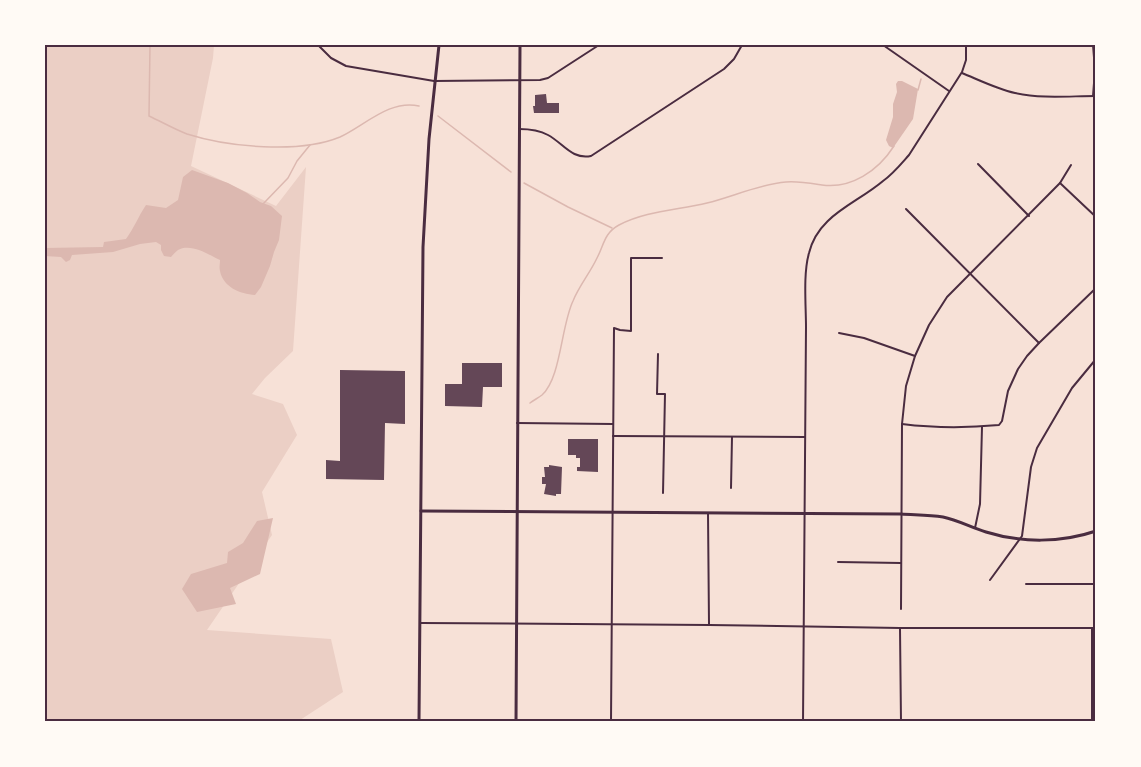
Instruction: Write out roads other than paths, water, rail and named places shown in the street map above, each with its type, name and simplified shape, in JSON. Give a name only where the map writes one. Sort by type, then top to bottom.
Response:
[{"type":"main road","points":[[419,722],[423,236],[429,139],[439,45]]},
{"type":"main road","points":[[516,722],[520,45]]},
{"type":"main road","points":[[421,511],[901,514],[943,517],[1005,537],[1020,539],[1059,539],[1096,531]]},
{"type":"street","points":[[318,45],[331,58],[346,66],[434,81],[540,80],[548,78],[599,45]]},
{"type":"street","points":[[519,129],[546,133],[576,155],[591,156],[724,69],[734,59],[742,45]]},
{"type":"street","points":[[883,45],[949,92]]},
{"type":"street","points":[[803,722],[808,255],[813,240],[832,216],[877,186],[909,155],[962,72],[966,60],[966,45]]},
{"type":"street","points":[[962,72],[1000,88],[1025,95],[1095,96],[1093,45]]},
{"type":"street","points":[[978,164],[1029,216]]},
{"type":"street","points":[[901,609],[902,424],[906,386],[915,356],[926,330],[948,297],[1060,183],[1071,165]]},
{"type":"street","points":[[1060,183],[1096,217]]},
{"type":"street","points":[[906,209],[1040,343]]},
{"type":"street","points":[[611,722],[614,328],[631,331],[631,258],[662,258]]},
{"type":"street","points":[[902,424],[982,427],[999,425],[1012,379],[1027,356],[1096,288]]},
{"type":"street","points":[[839,333],[864,338],[915,356]]},
{"type":"street","points":[[658,354],[657,394],[665,394],[663,493]]},
{"type":"street","points":[[990,580],[1020,539],[1024,528],[1031,466],[1037,448],[1072,388],[1096,359]]},
{"type":"street","points":[[517,423],[613,424]]},
{"type":"street","points":[[975,528],[980,504],[982,427]]},
{"type":"street","points":[[613,436],[806,437]]},
{"type":"street","points":[[731,488],[732,437]]},
{"type":"street","points":[[708,513],[709,625]]},
{"type":"street","points":[[838,562],[901,563]]},
{"type":"street","points":[[1026,584],[1096,584]]},
{"type":"street","points":[[420,623],[1094,628],[1092,722]]},
{"type":"street","points":[[900,628],[901,722]]},
{"type":"waterway","points":[[150,45],[149,116],[182,132],[204,139],[264,147],[305,146],[340,137],[398,106],[419,106]]},
{"type":"waterway","points":[[918,90],[921,79]]},
{"type":"waterway","points":[[438,116],[511,172]]},
{"type":"waterway","points":[[263,204],[288,178],[297,161],[310,145]]},
{"type":"waterway","points":[[530,403],[542,395],[553,377],[573,301],[607,236],[614,228],[629,220],[707,203],[776,183],[843,184],[872,170],[894,146]]},
{"type":"waterway","points":[[524,183],[612,228]]}]
